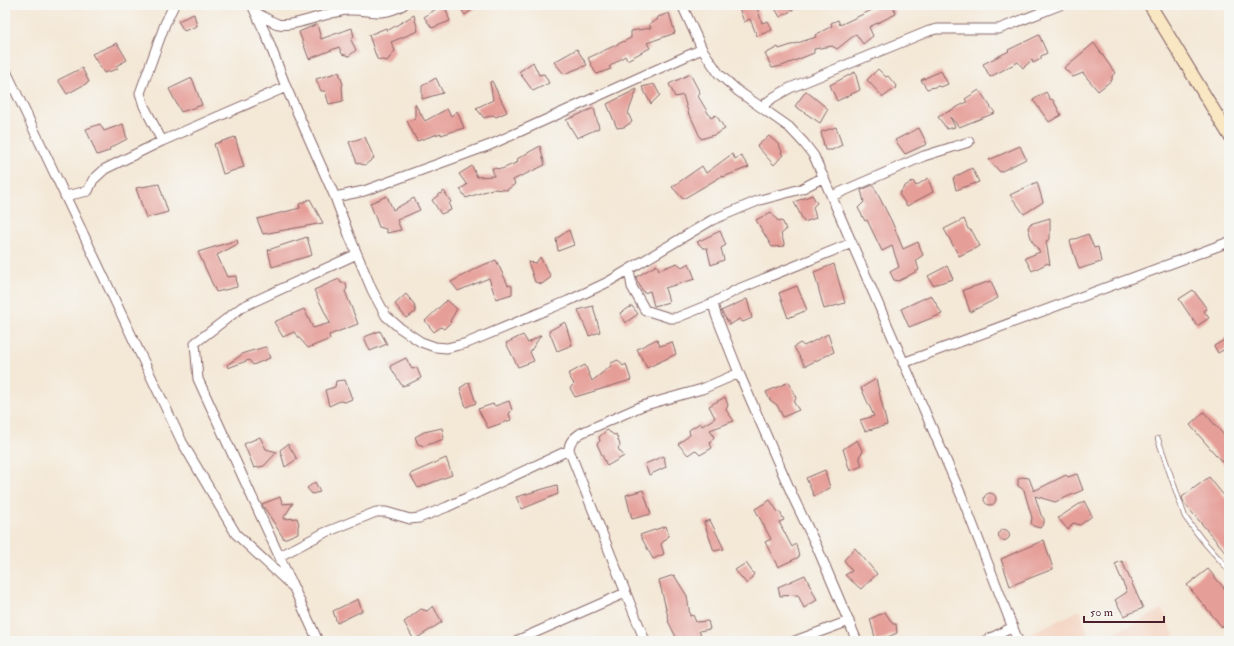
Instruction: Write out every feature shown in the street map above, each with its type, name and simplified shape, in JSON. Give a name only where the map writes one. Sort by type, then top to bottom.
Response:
[{"type":"main road","points":[[1150,5],[1229,135]]},
{"type":"street","points":[[162,141],[144,106],[140,93],[165,24],[174,5]]},
{"type":"street","points":[[254,9],[278,24],[288,24],[334,12],[348,10],[374,13],[386,12],[402,5]]},
{"type":"street","points":[[682,5],[702,49],[719,74],[738,91],[790,127],[814,156],[962,497],[1018,641]]},
{"type":"street","points":[[761,108],[774,97],[790,88],[929,31],[937,29],[999,30],[1060,5]]},
{"type":"street","points":[[254,9],[267,37],[286,87],[335,198],[372,290],[386,316],[400,328],[435,347],[447,348],[467,343],[568,301],[608,282],[712,220],[760,200],[779,196],[801,188],[824,177]]},
{"type":"street","points":[[335,198],[364,191],[490,145],[702,49]]},
{"type":"street","points":[[5,69],[182,442],[236,534],[294,588]]},
{"type":"street","points":[[65,196],[88,191],[94,180],[102,171],[162,141],[286,87]]},
{"type":"street","points":[[832,196],[924,156],[968,142]]},
{"type":"street","points":[[903,363],[1229,242]]},
{"type":"street","points":[[629,270],[632,287],[645,310],[670,318],[676,318],[713,303],[736,290],[852,243]]},
{"type":"street","points":[[318,641],[198,380],[195,343],[242,307],[357,254]]},
{"type":"street","points":[[713,303],[716,315],[739,373],[787,485],[817,547],[857,641]]},
{"type":"street","points":[[645,641],[569,450],[569,444],[581,433],[642,406],[702,389],[739,373]]},
{"type":"street","points":[[280,556],[324,533],[376,512],[386,512],[410,519],[419,518],[447,507],[569,450]]},
{"type":"street","points":[[516,641],[625,593]]},
{"type":"street","points":[[795,641],[849,621]]},
{"type":"street","points":[[985,641],[1013,627]]},
{"type":"lane","points":[[1158,439],[1185,517],[1203,541],[1229,570]]},
{"type":"shaded area","points":[[1162,609],[1177,641],[1098,641]]},
{"type":"shaded area","points":[[1080,610],[1090,641],[1016,641]]},
{"type":"building","points":[[444,5],[450,21],[432,28],[424,17]]},
{"type":"building","points":[[458,5],[479,5],[465,15]]},
{"type":"building","points":[[738,5],[756,5],[762,23],[768,21],[772,30],[757,36],[750,19],[744,22]]},
{"type":"building","points":[[773,5],[802,5],[780,17]]},
{"type":"building","points":[[875,5],[893,5],[896,14],[869,27],[873,36],[863,44],[856,34],[837,49],[832,46],[814,49],[814,53],[782,66],[772,68],[765,54],[778,47],[779,49],[816,37],[815,35],[832,26],[831,23],[838,20],[840,25],[876,8]]},
{"type":"building","points":[[669,13],[675,33],[647,43],[650,48],[627,60],[625,56],[609,67],[611,69],[597,74],[595,72],[588,58],[631,38],[631,31],[651,28],[649,24],[657,20],[658,17]]},
{"type":"building","points":[[194,14],[197,26],[184,31],[178,21]]},
{"type":"building","points":[[414,15],[418,31],[391,42],[395,51],[387,61],[377,59],[369,35],[386,28],[387,31]]},
{"type":"building","points":[[317,24],[321,39],[352,28],[354,37],[351,40],[356,50],[349,56],[342,54],[339,47],[309,59],[299,32]]},
{"type":"building","points":[[1039,35],[1047,53],[1041,56],[1041,59],[1033,63],[1032,60],[1023,68],[1018,62],[990,77],[983,64]]},
{"type":"building","points":[[117,43],[127,60],[116,66],[118,69],[104,73],[92,54]]},
{"type":"building","points":[[1094,43],[1115,73],[1112,76],[1112,80],[1098,91],[1083,73],[1073,77],[1064,68]]},
{"type":"building","points":[[577,49],[587,65],[564,74],[554,62]]},
{"type":"building","points":[[533,62],[539,75],[544,74],[549,83],[533,91],[519,72]]},
{"type":"building","points":[[82,68],[89,82],[67,94],[58,80]]},
{"type":"building","points":[[878,69],[886,77],[888,76],[897,87],[883,97],[867,80]]},
{"type":"building","points":[[941,71],[948,84],[941,87],[938,86],[927,89],[921,80]]},
{"type":"building","points":[[339,72],[343,85],[343,101],[329,104],[325,91],[321,91],[316,79]]},
{"type":"building","points":[[855,72],[860,90],[837,101],[830,85]]},
{"type":"building","points":[[690,74],[700,93],[698,96],[711,118],[716,115],[725,129],[714,135],[701,139],[689,115],[683,95],[675,97],[669,84]]},
{"type":"building","points":[[192,78],[202,105],[181,112],[169,89]]},
{"type":"building","points":[[436,78],[443,93],[422,99],[422,86]]},
{"type":"building","points":[[492,81],[507,112],[496,117],[493,115],[484,118],[476,108],[493,100],[490,82]]},
{"type":"building","points":[[654,84],[660,95],[651,104],[642,87]]},
{"type":"building","points":[[637,89],[628,113],[632,122],[624,127],[617,128],[607,104]]},
{"type":"building","points":[[979,90],[995,113],[959,127],[950,117],[955,127],[947,129],[938,117],[967,102],[965,99]]},
{"type":"building","points":[[806,91],[828,109],[820,123],[795,106]]},
{"type":"building","points":[[1046,92],[1050,99],[1053,100],[1061,115],[1049,122],[1033,100]]},
{"type":"building","points":[[415,104],[425,121],[447,109],[451,116],[457,111],[464,128],[441,135],[441,133],[417,141],[407,121],[415,119]]},
{"type":"building","points":[[594,108],[599,128],[577,138],[566,120]]},
{"type":"building","points":[[100,124],[104,131],[123,124],[127,139],[110,148],[109,151],[97,155],[86,129]]},
{"type":"building","points":[[836,127],[842,145],[832,150],[825,150],[821,132]]},
{"type":"building","points":[[919,128],[927,144],[905,154],[895,140]]},
{"type":"building","points":[[769,136],[779,145],[783,155],[774,165],[757,146]]},
{"type":"building","points":[[235,137],[244,167],[223,174],[214,144]]},
{"type":"building","points":[[365,137],[374,158],[365,165],[357,163],[349,142]]},
{"type":"building","points":[[540,146],[545,165],[513,180],[515,184],[507,190],[492,189],[466,198],[460,189],[467,185],[459,174],[472,166],[477,177],[494,176],[492,168],[502,169],[518,162],[517,159]]},
{"type":"building","points":[[1020,146],[1026,159],[1000,172],[989,160]]},
{"type":"building","points":[[732,154],[735,159],[741,156],[749,167],[723,177],[722,176],[683,199],[672,187],[702,166],[706,173]]},
{"type":"building","points":[[972,168],[979,182],[956,190],[953,178]]},
{"type":"building","points":[[928,178],[933,192],[907,206],[899,194],[905,186],[913,181],[916,186]]},
{"type":"building","points":[[1037,182],[1043,202],[1024,214],[1010,195]]},
{"type":"building","points":[[159,184],[168,212],[146,218],[136,188]]},
{"type":"building","points":[[873,185],[892,222],[903,249],[918,242],[923,255],[916,260],[919,270],[899,281],[894,280],[890,272],[899,267],[892,246],[882,251],[867,220],[865,221],[858,208],[864,202],[861,190]]},
{"type":"building","points":[[444,191],[451,202],[449,204],[451,210],[441,214],[432,200]]},
{"type":"building","points":[[812,195],[817,203],[813,207],[816,218],[804,222],[794,202]]},
{"type":"building","points":[[387,196],[393,210],[414,198],[420,210],[397,220],[401,230],[387,233],[386,229],[379,227],[370,203]]},
{"type":"building","points":[[310,199],[323,223],[263,234],[257,219],[300,208],[299,204]]},
{"type":"building","points":[[771,212],[777,220],[783,222],[786,230],[781,234],[785,246],[772,247],[756,220]]},
{"type":"building","points":[[1050,218],[1050,239],[1046,241],[1050,265],[1048,263],[1032,271],[1025,258],[1040,252],[1032,241],[1028,228],[1030,224]]},
{"type":"building","points":[[964,219],[968,229],[972,231],[980,246],[959,256],[944,229]]},
{"type":"building","points":[[569,230],[574,245],[558,251],[556,239]]},
{"type":"building","points":[[720,231],[726,245],[721,248],[724,260],[711,265],[707,248],[703,248],[697,242]]},
{"type":"building","points":[[1088,234],[1094,248],[1098,247],[1101,262],[1079,269],[1070,241]]},
{"type":"building","points":[[307,237],[312,255],[272,267],[268,250]]},
{"type":"building","points":[[237,240],[238,244],[217,255],[227,277],[236,276],[237,287],[216,292],[198,252]]},
{"type":"building","points":[[540,257],[551,277],[542,284],[535,282],[528,262],[536,263]]},
{"type":"building","points":[[496,260],[508,285],[512,286],[512,294],[496,299],[489,278],[458,291],[451,282],[478,267]]},
{"type":"building","points":[[677,263],[682,267],[689,263],[695,279],[665,288],[669,302],[654,306],[650,291],[644,293],[636,277],[657,265],[659,270]]},
{"type":"building","points":[[834,264],[845,303],[824,309],[814,272]]},
{"type":"building","points":[[947,266],[953,279],[933,285],[928,276]]},
{"type":"building","points":[[339,279],[341,283],[346,283],[347,289],[345,291],[358,324],[329,335],[330,339],[308,348],[294,332],[283,337],[274,322],[304,309],[313,328],[330,323],[314,290]]},
{"type":"building","points":[[991,281],[998,298],[970,312],[963,290]]},
{"type":"building","points":[[797,286],[807,310],[788,318],[779,293]]},
{"type":"building","points":[[1193,290],[1207,309],[1204,311],[1209,318],[1197,326],[1179,299]]},
{"type":"building","points":[[406,294],[414,304],[416,312],[406,318],[395,304]]},
{"type":"building","points":[[931,295],[942,314],[909,327],[901,309]]},
{"type":"building","points":[[747,299],[752,318],[743,322],[739,319],[730,325],[721,311]]},
{"type":"building","points":[[447,300],[457,309],[450,321],[451,322],[444,329],[441,327],[434,332],[425,321]]},
{"type":"building","points":[[593,306],[600,332],[589,336],[578,310]]},
{"type":"building","points":[[632,306],[638,314],[625,323],[620,313]]},
{"type":"building","points":[[565,322],[572,345],[557,351],[549,331]]},
{"type":"building","points":[[380,331],[387,344],[370,351],[364,337]]},
{"type":"building","points":[[828,334],[834,352],[805,366],[794,347],[800,343],[804,346]]},
{"type":"building","points":[[523,335],[528,343],[541,335],[530,352],[534,361],[518,367],[506,343]]},
{"type":"building","points":[[1229,337],[1229,347],[1218,353],[1214,346]]},
{"type":"building","points":[[657,339],[660,346],[672,342],[676,354],[647,368],[637,349]]},
{"type":"building","points":[[266,347],[270,358],[253,365],[249,360],[228,368],[227,365],[244,353]]},
{"type":"building","points":[[406,358],[412,369],[417,368],[421,378],[402,386],[390,366]]},
{"type":"building","points":[[618,360],[623,366],[626,364],[631,380],[575,397],[570,388],[574,384],[568,374],[585,365],[592,381],[611,366],[611,363]]},
{"type":"building","points":[[876,379],[887,425],[865,431],[860,420],[874,416],[861,388]]},
{"type":"building","points":[[345,380],[352,399],[345,402],[340,401],[329,406],[325,390],[335,387],[336,381]]},
{"type":"building","points":[[469,382],[476,403],[466,407],[460,388]]},
{"type":"building","points":[[789,382],[796,398],[794,403],[799,410],[783,417],[777,405],[770,400],[766,392]]},
{"type":"building","points":[[725,397],[728,405],[726,410],[734,421],[710,430],[714,437],[710,443],[712,448],[700,455],[695,450],[688,455],[678,444],[690,435],[689,430],[700,423],[702,426],[715,418],[709,406]]},
{"type":"building","points":[[509,401],[512,410],[509,414],[511,420],[488,428],[478,409],[493,404],[495,406]]},
{"type":"building","points":[[1204,412],[1229,441],[1229,470],[1190,425]]},
{"type":"building","points":[[442,428],[444,439],[424,446],[418,444],[415,437],[424,432]]},
{"type":"building","points":[[607,430],[614,435],[616,434],[620,445],[618,449],[624,456],[607,466],[597,444],[600,441],[599,437]]},
{"type":"building","points":[[260,437],[266,449],[277,452],[264,466],[254,468],[244,444]]},
{"type":"building","points":[[857,440],[863,452],[859,456],[862,466],[850,471],[843,449]]},
{"type":"building","points":[[288,444],[297,459],[285,467],[280,450]]},
{"type":"building","points":[[664,456],[666,467],[649,475],[645,464]]},
{"type":"building","points":[[446,458],[452,475],[418,488],[410,474]]},
{"type":"building","points":[[825,470],[830,488],[814,496],[806,478]]},
{"type":"building","points":[[1077,474],[1083,490],[1055,502],[1035,496],[1041,515],[1044,519],[1044,523],[1040,528],[1033,526],[1031,523],[1032,518],[1024,490],[1018,486],[1018,479],[1022,477],[1029,478],[1034,491],[1066,475],[1068,477]]},
{"type":"building","points":[[1209,477],[1229,502],[1229,556],[1184,503],[1182,497]]},
{"type":"building","points":[[315,482],[320,492],[312,494],[307,488]]},
{"type":"building","points":[[557,485],[558,494],[522,509],[516,497]]},
{"type":"building","points":[[643,490],[651,514],[632,519],[626,495]]},
{"type":"building","points":[[992,493],[995,494],[995,504],[988,505],[985,504],[984,497],[985,494]]},
{"type":"building","points":[[280,497],[283,504],[293,503],[283,519],[297,518],[299,524],[298,533],[284,539],[262,504]]},
{"type":"building","points":[[770,500],[778,512],[780,512],[784,520],[779,522],[792,547],[796,544],[799,557],[778,567],[765,542],[771,539],[755,509]]},
{"type":"building","points":[[1084,501],[1092,516],[1080,525],[1073,523],[1068,530],[1058,518]]},
{"type":"building","points":[[710,520],[724,549],[714,551],[704,522]]},
{"type":"building","points":[[666,526],[669,536],[661,544],[664,554],[653,559],[640,535]]},
{"type":"building","points":[[1002,530],[1006,530],[1008,531],[1008,539],[1002,540],[999,537],[999,533]]},
{"type":"building","points":[[1044,540],[1053,569],[1010,586],[1001,559]]},
{"type":"building","points":[[855,548],[877,574],[861,589],[845,575],[852,571],[844,560]]},
{"type":"building","points":[[1122,561],[1143,608],[1124,616],[1115,600],[1127,592],[1115,564]]},
{"type":"building","points":[[746,563],[754,574],[747,584],[735,570]]},
{"type":"building","points":[[1208,569],[1229,594],[1229,620],[1222,627],[1187,585]]},
{"type":"building","points":[[674,575],[687,596],[690,616],[693,615],[696,622],[708,621],[710,629],[699,631],[704,641],[678,641],[668,621],[659,580]]},
{"type":"building","points":[[805,575],[817,600],[804,608],[798,595],[780,596],[778,587]]},
{"type":"building","points":[[358,599],[362,611],[337,623],[333,611]]},
{"type":"building","points":[[433,606],[442,622],[414,640],[404,622],[421,609],[427,611]]},
{"type":"building","points":[[885,612],[893,624],[896,624],[897,633],[876,641],[870,619]]}]
